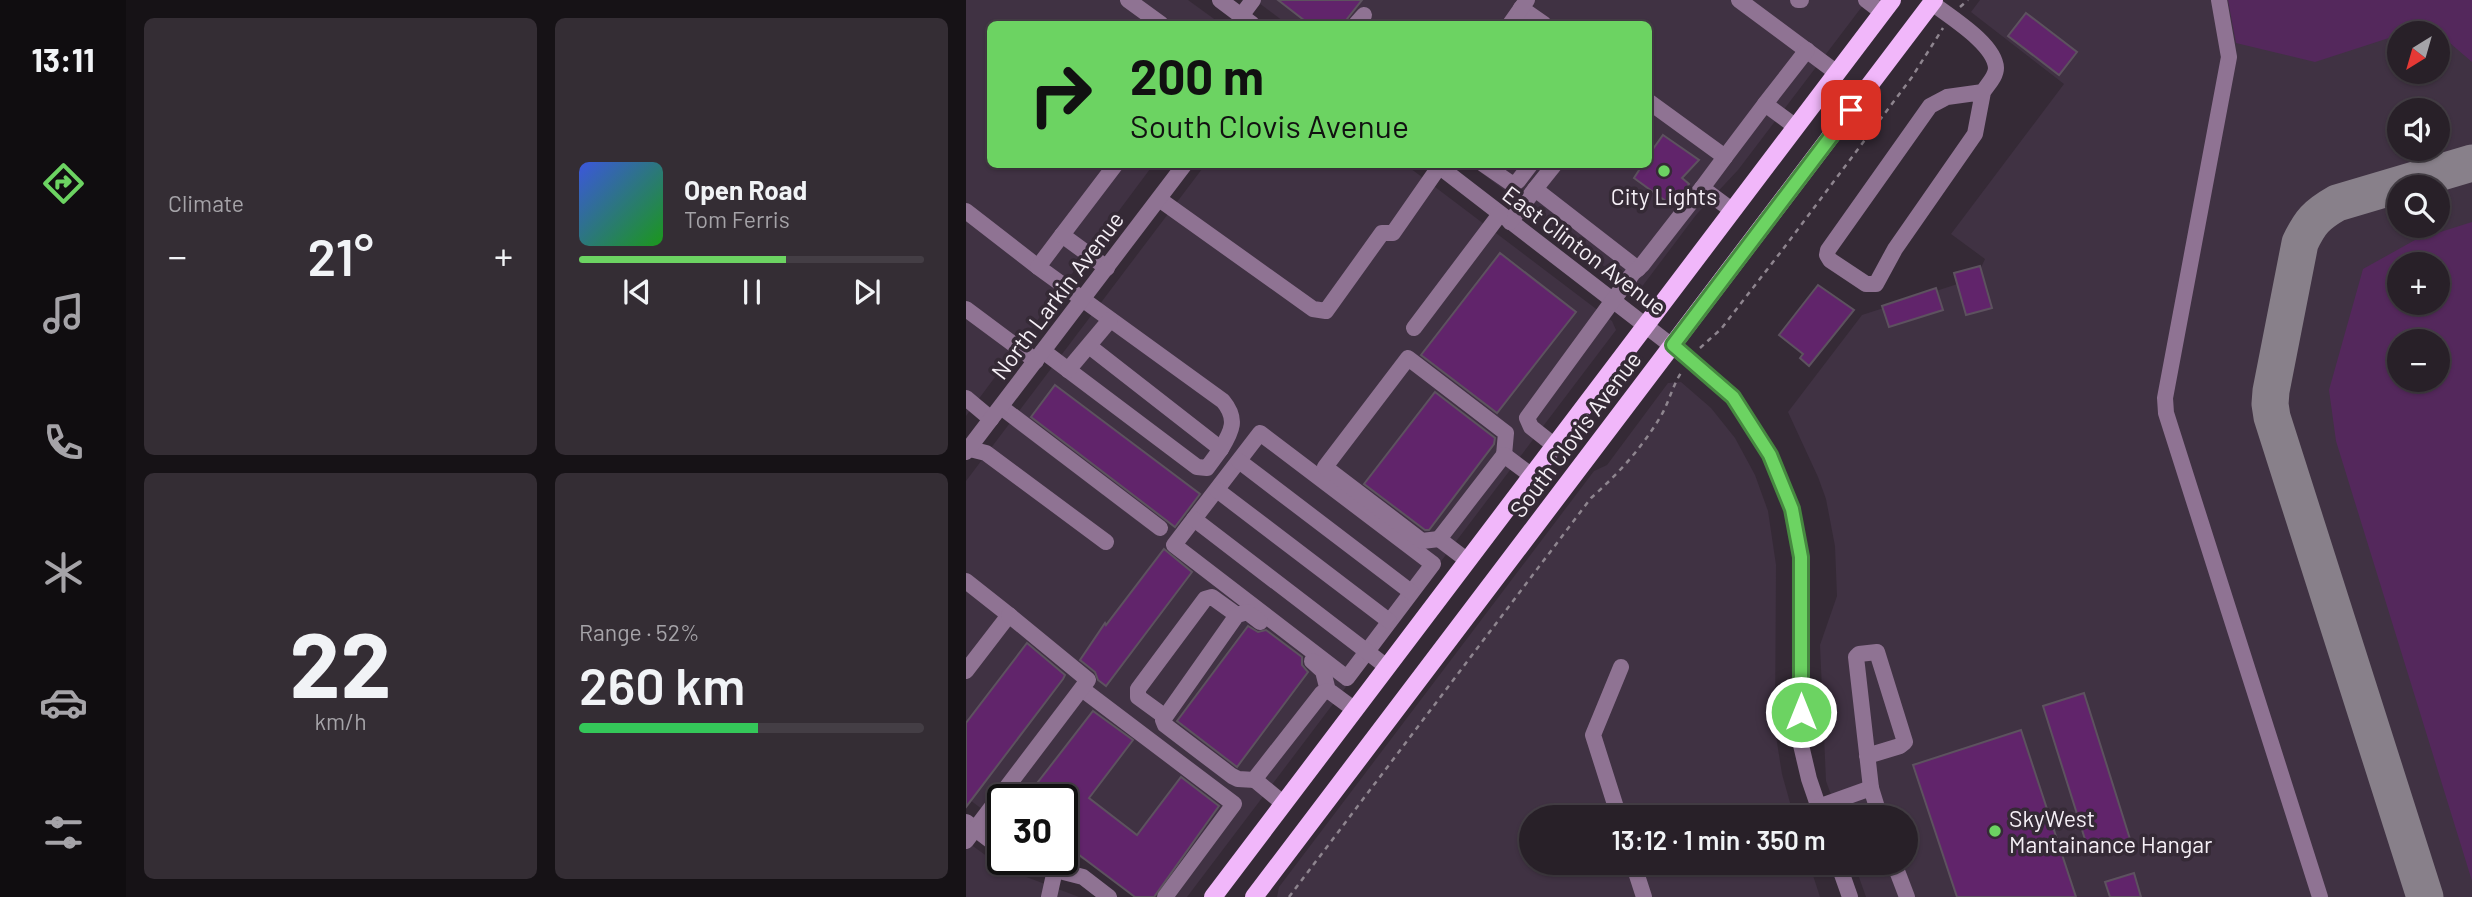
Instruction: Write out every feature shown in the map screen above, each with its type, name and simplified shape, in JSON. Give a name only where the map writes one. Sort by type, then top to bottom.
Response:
[{"type":"main road","name":"South Clovis Avenue","points":[[1254,897],[1931,1]]},
{"type":"main road","name":"South Clovis Avenue","points":[[1213,897],[1888,6]]},
{"type":"street","points":[[1128,0],[1157,21]]},
{"type":"street","points":[[1220,0],[1246,20],[1253,0]]},
{"type":"street","points":[[1739,0],[1837,73]]},
{"type":"street","points":[[1866,0],[1888,6]]},
{"type":"street","points":[[2219,0],[2229,57],[2165,398],[2166,413],[2320,897]]},
{"type":"street","points":[[1931,1],[1987,47],[1993,57],[1995,76],[1983,92],[1975,134],[1895,249],[1876,284],[1866,284],[1830,261],[1828,250],[1930,106],[1947,97],[1983,92]]},
{"type":"street","points":[[1512,21],[1524,4],[1541,21]]},
{"type":"street","points":[[1555,446],[1531,427],[1527,418],[1613,299],[1807,50]]},
{"type":"street","points":[[1652,104],[1725,157]]},
{"type":"street","points":[[1765,104],[1796,127]]},
{"type":"street","points":[[1038,267],[1113,168]]},
{"type":"street","name":"North Larkin Avenue","points":[[967,450],[1182,168]]},
{"type":"street","points":[[1159,198],[1314,309],[1326,311],[1382,233],[1393,233],[1436,168]]},
{"type":"street","name":"East Clinton Avenue","points":[[1440,168],[1691,360],[1733,397],[1770,455],[1792,509],[1801,557],[1801,745],[1808,779],[1817,805]]},
{"type":"street","points":[[1489,168],[1511,184],[1518,181],[1528,168]]},
{"type":"street","points":[[1414,328],[1505,218],[1552,168]]},
{"type":"street","points":[[1702,188],[1733,211]]},
{"type":"street","points":[[1535,189],[1638,269]]},
{"type":"street","points":[[966,211],[1082,300],[1223,401],[1233,415],[1233,426],[1207,468],[1197,467],[1068,370],[1006,337],[966,309]]},
{"type":"street","points":[[1062,235],[1107,268]]},
{"type":"street","points":[[1068,370],[1110,320]]},
{"type":"street","points":[[1089,346],[1221,449]]},
{"type":"street","points":[[1439,539],[1504,455],[1506,433],[1408,358],[1325,467],[1422,541],[1439,539],[1468,561]]},
{"type":"street","points":[[966,398],[996,413],[1160,528]]},
{"type":"street","points":[[1260,433],[1433,564],[1347,678],[1174,545],[1217,490],[1260,433]]},
{"type":"street","points":[[967,450],[986,453],[1105,542]]},
{"type":"street","points":[[1504,455],[1532,476]]},
{"type":"street","points":[[1239,461],[1411,593]]},
{"type":"street","points":[[1217,490],[1390,621]]},
{"type":"street","points":[[1194,519],[1387,667]]},
{"type":"street","points":[[966,582],[1088,680],[969,831],[987,841]]},
{"type":"street","points":[[1164,716],[1138,697],[1138,689],[1205,599],[1212,597],[1237,615]]},
{"type":"street","points":[[1328,691],[1322,693],[1255,780],[1245,781],[1232,776],[1165,725],[1164,716],[1237,615],[1247,612],[1315,664],[1325,675],[1328,691],[1355,710]]},
{"type":"street","points":[[966,671],[1009,615]]},
{"type":"street","points":[[1867,756],[1905,742],[1877,652],[1859,654],[1856,657],[1867,756],[1871,789],[1876,805]]},
{"type":"street","points":[[1615,805],[1593,735],[1620,667]]},
{"type":"street","points":[[1082,690],[1234,804],[1165,897]]},
{"type":"street","points":[[1255,780],[1284,804]]},
{"type":"street","points":[[1836,805],[1871,789]]},
{"type":"street","points":[[1049,897],[1054,875]]},
{"type":"street","points":[[1075,875],[1083,877],[1109,897]]},
{"type":"street","points":[[1637,875],[1644,897]]},
{"type":"street","points":[[1842,875],[1850,897]]},
{"type":"street","points":[[1899,875],[1907,897]]},
{"type":"path","points":[[1289,897],[1591,498],[1611,481],[1636,451],[1660,418],[1675,381],[1702,345],[1721,329],[1780,253],[1912,77],[1931,50],[1935,37],[1968,0]]},
{"type":"shaded area","points":[[966,0],[1188,0],[1217,21],[987,21],[987,168],[1151,168],[966,416]]},
{"type":"shaded area","points":[[1255,0],[1867,0],[1738,170],[1696,215],[1641,288],[1634,289],[1475,168],[1652,168],[1652,21],[1283,21]]},
{"type":"shaded area","points":[[1980,0],[2472,0],[2472,897],[1866,897],[1858,875],[1918,875],[1918,805],[1835,805],[1826,781],[1820,645],[1837,596],[1835,546],[1826,499],[1788,412],[1862,315],[1976,278],[1985,259],[1951,234],[2064,84],[1971,12]]},
{"type":"shaded area","points":[[2228,0],[2472,0],[2472,62],[2450,43],[2450,21],[2387,21],[2387,39],[2315,62],[2236,43]]},
{"type":"shaded area","points":[[1203,168],[1410,168],[1612,321],[1616,330],[1187,897],[1139,897],[1092,863],[1078,857],[1078,784],[987,784],[987,813],[966,797],[966,481]]},
{"type":"shaded area","points":[[2472,222],[2472,881],[2336,441],[2329,390],[2363,269],[2387,256],[2387,315],[2450,315],[2450,252],[2393,252],[2421,238],[2450,238],[2450,229]]},
{"type":"shaded area","points":[[1681,382],[1711,408],[1735,438],[1755,475],[1768,511],[1776,565],[1775,730],[1782,774],[1791,805],[1519,805],[1519,875],[1813,875],[1820,897],[1277,897],[1279,887],[1594,471],[1607,465],[1668,383]]},
{"type":"shaded area","points":[[966,841],[987,856],[987,875],[1021,875],[1079,897],[966,897]]},
{"type":"building","points":[[1278,0],[1362,0],[1345,21],[1305,21]]},
{"type":"building","points":[[2026,13],[2077,52],[2059,75],[2008,36]]},
{"type":"building","name":"City Lights","points":[[1663,135],[1699,160],[1682,178],[1689,184],[1677,202],[1669,195],[1667,202],[1634,178],[1640,168],[1652,168],[1652,150]]},
{"type":"building","points":[[1500,253],[1576,312],[1497,413],[1421,355]]},
{"type":"building","points":[[1980,266],[1992,308],[1966,315],[1954,273]]},
{"type":"building","points":[[1818,285],[1854,310],[1809,366],[1800,358],[1803,354],[1779,335]]},
{"type":"building","points":[[1936,288],[1943,310],[1889,327],[1882,306]]},
{"type":"building","points":[[1055,385],[1200,494],[1175,527],[1031,417]]},
{"type":"building","points":[[1435,392],[1495,438],[1494,444],[1429,530],[1425,530],[1364,484]]},
{"type":"building","points":[[1164,549],[1192,572],[1106,686],[1098,680],[1095,672],[1080,660],[1105,623],[1106,625]]},
{"type":"building","points":[[1248,626],[1258,632],[1266,630],[1302,657],[1302,665],[1308,672],[1237,767],[1177,721]]},
{"type":"building","points":[[1027,643],[1065,675],[966,807],[966,723]]},
{"type":"building","points":[[2084,693],[2130,839],[2089,852],[2043,706]]},
{"type":"building","points":[[1093,711],[1133,740],[1089,798],[1137,835],[1181,777],[1219,806],[1154,897],[1135,897],[1078,854],[1078,784],[1036,784]]},
{"type":"building","name":"SkyWest Mantainance Hangar","points":[[2021,730],[2076,897],[1957,897],[1913,765]]},
{"type":"building","points":[[2134,873],[2141,897],[2110,897],[2105,882]]},
{"type":"taxiway","points":[[2425,897],[2270,404],[2300,243],[2314,220],[2337,203],[2472,163]]},
{"type":"place","name":"City Lights","points":[[1664,171]]},
{"type":"place","name":"SkyWest Mantainance Hangar","points":[[1995,831]]},
{"type":"route","points":[[1801,712],[1801,557],[1792,509],[1770,455],[1733,397],[1673,345],[1851,110]]}]
